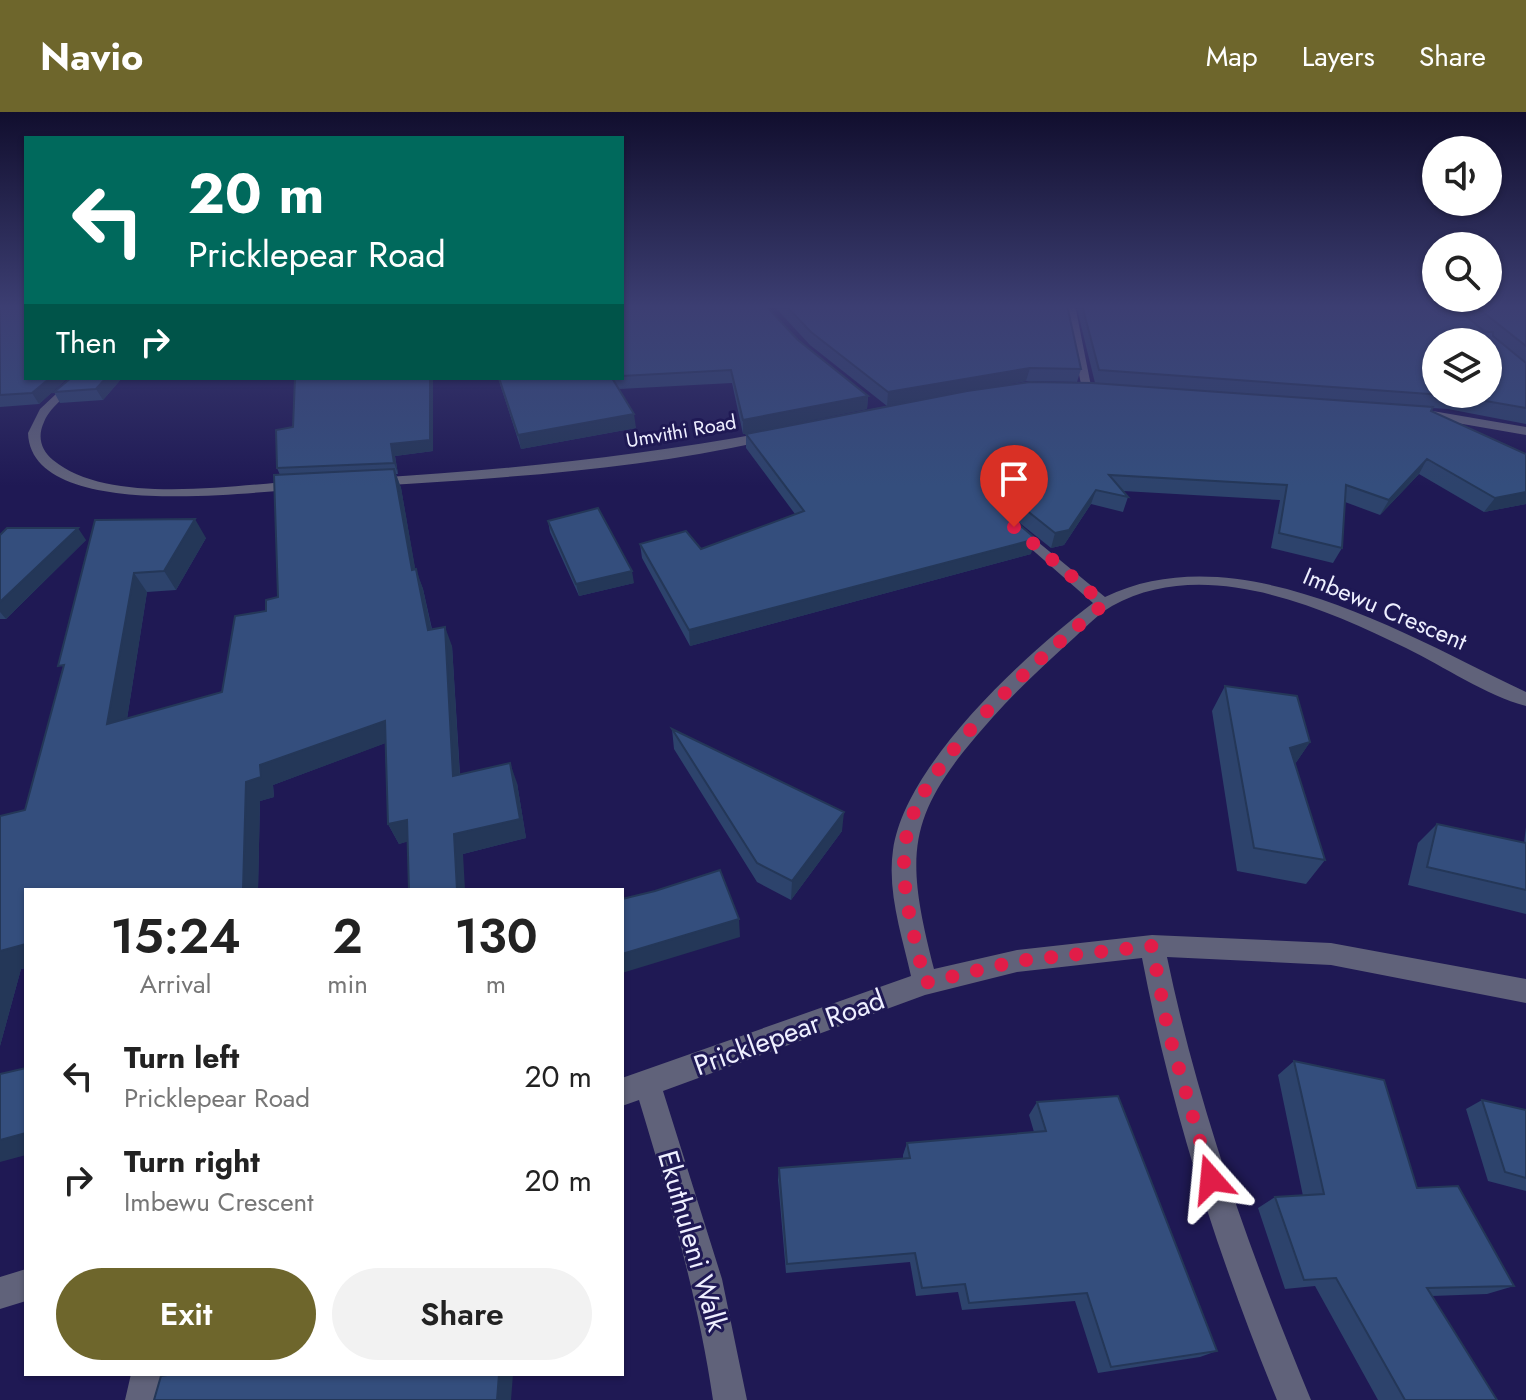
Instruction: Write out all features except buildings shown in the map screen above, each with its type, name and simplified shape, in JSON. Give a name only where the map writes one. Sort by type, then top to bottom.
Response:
[{"type":"street","points":[[1079,365],[1083,389],[1104,390]]},
{"type":"street","points":[[78,380],[39,417],[33,436],[36,450],[47,465],[66,477],[118,490],[160,492],[309,485]]},
{"type":"street","points":[[1406,411],[1526,431]]},
{"type":"street","name":"Umvithi Road","points":[[355,483],[569,468],[700,450],[791,432]]},
{"type":"street","points":[[1003,518],[1104,604]]},
{"type":"street","name":"Imbewu Crescent","points":[[925,983],[904,886],[906,837],[918,803],[941,766],[1030,666],[1104,604],[1136,590],[1183,581],[1264,589],[1326,607],[1526,700]]},
{"type":"street","points":[[1152,946],[1168,1031],[1195,1128],[1235,1255],[1294,1400]]},
{"type":"street","name":"Pricklepear Road","points":[[635,1088],[925,983],[1017,961],[1152,946],[1331,954],[1526,991]]},
{"type":"street","name":"Ekuthuleni Walk","points":[[635,1088],[703,1259],[723,1347],[730,1400]]},
{"type":"street","points":[[0,1293],[24,1286]]},
{"type":"street","points":[[142,1400],[148,1376]]},
{"type":"route","points":[[1014,527],[1104,604],[1030,666],[941,766],[918,803],[906,837],[904,886],[925,983],[1017,961],[1152,946],[1168,1031],[1211,1179]]}]
